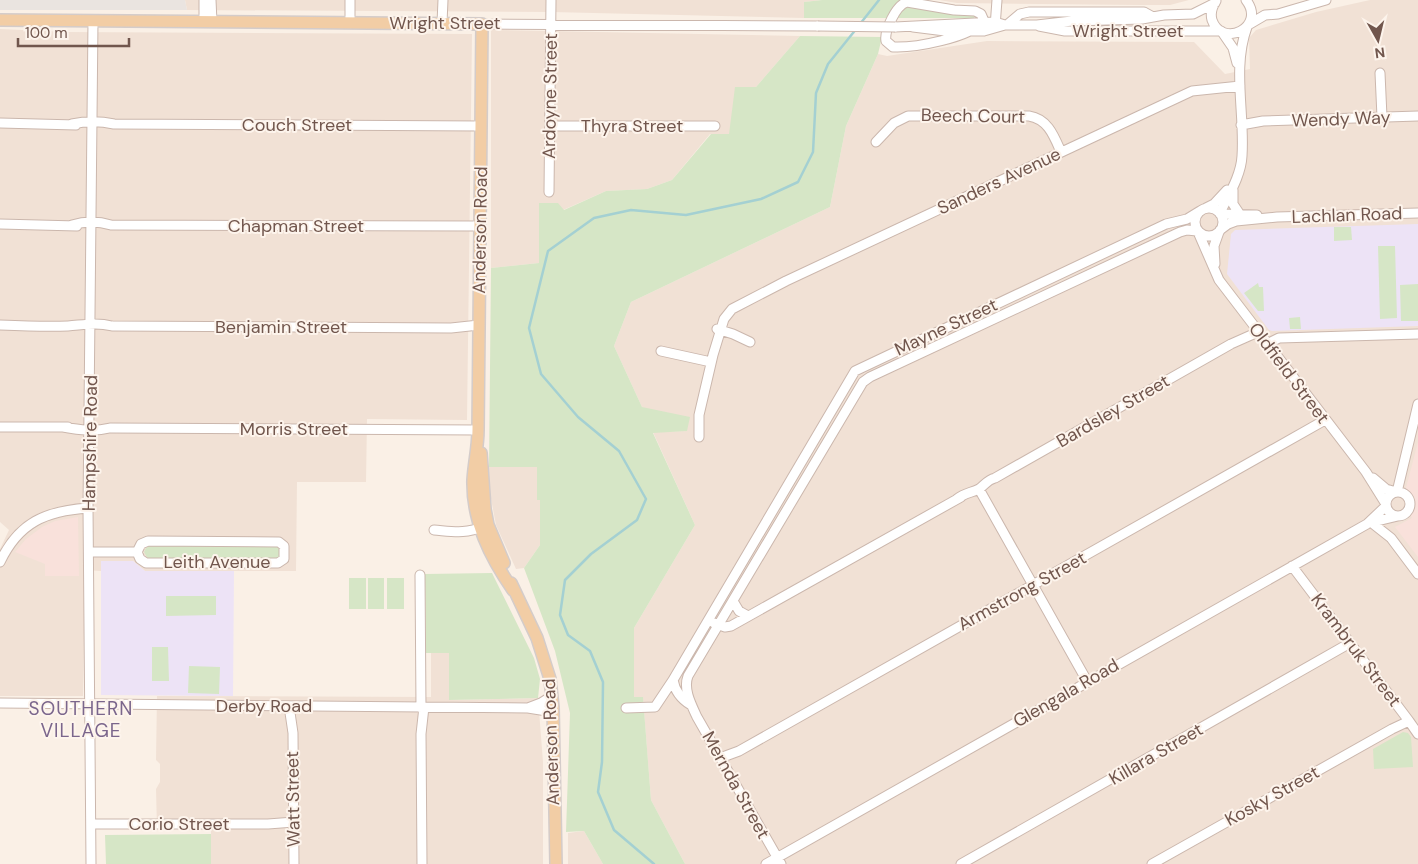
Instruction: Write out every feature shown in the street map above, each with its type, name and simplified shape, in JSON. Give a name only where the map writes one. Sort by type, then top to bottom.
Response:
[{"type":"main road","name":"Wright Street","points":[[0,20],[482,24]]},
{"type":"main road","name":"Anderson Road","points":[[482,24],[478,433],[473,482],[476,514],[484,526],[537,638],[550,679],[553,712],[554,841],[556,864]]},
{"type":"main road","name":"Anderson Road","points":[[552,864],[554,841]]},
{"type":"street","points":[[204,0],[208,22]]},
{"type":"street","points":[[208,22],[211,0]]},
{"type":"street","points":[[350,0],[350,22]]},
{"type":"street","points":[[442,24],[443,0]]},
{"type":"street","name":"Ardoyne Street","points":[[548,192],[551,0]]},
{"type":"street","points":[[1220,214],[1241,166],[1240,85],[1242,43],[1251,12],[1246,0]]},
{"type":"street","points":[[1248,26],[1264,16],[1326,0]]},
{"type":"street","points":[[1216,1],[1212,16],[1214,25],[1221,31],[1233,48],[1240,85]]},
{"type":"street","name":"Wright Street","points":[[482,24],[913,27],[983,22],[995,25],[1037,25],[1066,21],[1193,14],[1216,1]]},
{"type":"street","points":[[995,25],[997,2]]},
{"type":"street","points":[[997,2],[1006,25]]},
{"type":"street","name":"Wright Street","points":[[968,32],[951,39],[895,47],[888,44],[886,38],[897,9],[904,3],[975,11],[982,15],[983,22]]},
{"type":"street","name":"Wright Street","points":[[1006,25],[1020,14],[1027,12],[1144,12],[1153,17]]},
{"type":"street","name":"Hampshire Road","points":[[91,864],[90,552],[88,508],[93,21]]},
{"type":"street","points":[[968,32],[983,22]]},
{"type":"street","name":"Wright Street","points":[[913,27],[945,32],[968,32],[986,31],[995,25]]},
{"type":"street","name":"Wright Street","points":[[1037,25],[1066,31],[1221,31],[1235,34],[1248,26]]},
{"type":"street","points":[[1380,73],[1382,117]]},
{"type":"street","name":"Sanders Avenue","points":[[699,437],[699,416],[721,314],[728,306],[765,288],[786,281],[1192,91],[1240,85]]},
{"type":"street","name":"Beech Court","points":[[876,142],[894,123],[908,116],[1029,116],[1039,118],[1048,126],[1061,152]]},
{"type":"street","name":"Wendy Way","points":[[1241,122],[1418,116]]},
{"type":"street","name":"Couch Street","points":[[0,123],[481,126]]},
{"type":"street","name":"Thyra Street","points":[[550,126],[715,126]]},
{"type":"street","points":[[1235,180],[1232,202],[1239,213]]},
{"type":"street","name":"Mayne Street","points":[[626,708],[655,707],[673,680],[707,618],[855,371],[1166,224],[1187,219],[1216,202],[1235,180]]},
{"type":"street","points":[[1215,272],[1214,246],[1220,231],[1223,222],[1220,214],[1214,209],[1203,210],[1195,219],[1198,231],[1209,236],[1220,231]]},
{"type":"street","name":"Lachlan Road","points":[[1220,214],[1239,213],[1277,217]]},
{"type":"street","name":"Lachlan Road","points":[[1220,231],[1228,224],[1236,221],[1277,217],[1418,213]]},
{"type":"street","name":"Chapman Street","points":[[0,224],[72,225],[81,228],[102,222],[111,225],[480,226]]},
{"type":"street","name":"Mayne Street","points":[[692,705],[686,682],[696,663],[863,382],[870,377],[1180,232],[1187,230],[1198,231]]},
{"type":"street","name":"Oldfield Street","points":[[1198,231],[1215,272],[1256,330],[1366,472],[1386,505]]},
{"type":"street","name":"Benjamin Street","points":[[0,326],[69,326],[80,329],[91,326],[479,328]]},
{"type":"street","points":[[719,330],[750,342]]},
{"type":"street","name":"Bardsley Street","points":[[719,626],[731,626],[968,492],[980,490],[986,481],[995,478],[1256,330]]},
{"type":"street","points":[[1269,347],[1284,338],[1418,334]]},
{"type":"street","points":[[661,351],[712,358]]},
{"type":"street","points":[[1399,516],[1390,513],[1386,505],[1388,497],[1396,492],[1418,404]]},
{"type":"street","name":"Armstrong Street","points":[[722,761],[1305,431],[1324,417]]},
{"type":"street","name":"Morris Street","points":[[0,427],[90,428],[100,425],[110,428],[478,433]]},
{"type":"street","name":"Oldfield Street","points":[[1366,472],[1384,487],[1396,492]]},
{"type":"street","points":[[980,490],[1087,681]]},
{"type":"street","points":[[1396,492],[1418,500]]},
{"type":"street","points":[[1391,538],[1388,528],[1410,505],[1406,495]]},
{"type":"street","name":"Glengala Road","points":[[1370,523],[1386,505]]},
{"type":"street","points":[[0,562],[13,539],[30,524],[52,514],[88,508]]},
{"type":"street","name":"Glengala Road","points":[[766,864],[779,861],[1087,681],[1370,523],[1418,509]]},
{"type":"street","points":[[1370,523],[1391,538],[1418,574]]},
{"type":"street","points":[[763,525],[774,533]]},
{"type":"street","points":[[434,530],[458,533],[484,526]]},
{"type":"street","name":"Leith Avenue","points":[[148,541],[279,542],[284,546],[284,559],[278,563],[146,563],[140,559],[137,552],[141,544],[148,541]]},
{"type":"street","name":"Leith Avenue","points":[[90,552],[137,552]]},
{"type":"street","name":"Krambruk Street","points":[[1292,566],[1418,734]]},
{"type":"street","points":[[420,574],[422,864]]},
{"type":"street","points":[[733,601],[739,611],[748,616]]},
{"type":"street","points":[[707,618],[719,626]]},
{"type":"street","name":"Killara Street","points":[[961,864],[1350,643]]},
{"type":"street","points":[[685,657],[696,663]]},
{"type":"street","points":[[673,680],[674,688],[682,699],[692,705]]},
{"type":"street","name":"Derby Road","points":[[528,708],[542,703],[552,696]]},
{"type":"street","name":"Derby Road","points":[[0,703],[528,708],[553,712]]},
{"type":"street","name":"Mernda Street","points":[[692,705],[779,861]]},
{"type":"street","name":"Watt Street","points":[[292,706],[295,722],[293,733],[294,864]]},
{"type":"street","name":"Kosky Street","points":[[1152,864],[1408,719]]},
{"type":"street","name":"Corio Street","points":[[91,824],[294,824]]},
{"type":"shaded area","points":[[0,0],[185,0],[187,10],[0,10]]},
{"type":"shaded area","points":[[185,0],[822,0],[804,2],[804,18],[551,12],[187,10]]},
{"type":"shaded area","points":[[939,0],[1189,0],[1170,5],[1140,5],[957,3]]},
{"type":"shaded area","points":[[1370,0],[1418,0],[1418,864],[685,864],[651,800],[643,698],[634,697],[634,628],[695,525],[653,432],[687,431],[642,407],[614,346],[631,302],[830,207],[846,126],[878,54],[887,56],[987,41],[1194,42],[1225,74],[1250,69],[1249,38],[1256,30],[1316,12]]},
{"type":"shaded area","points":[[0,29],[66,32],[472,34],[467,420],[367,419],[366,482],[297,482],[296,571],[145,571],[133,561],[102,561],[101,571],[85,570],[83,696],[0,696],[0,549],[9,530],[0,522]]},
{"type":"shaded area","points":[[491,30],[800,36],[756,87],[729,134],[710,134],[672,180],[647,189],[606,191],[563,210],[539,263],[491,268]]},
{"type":"shaded area","points":[[1418,224],[1418,326],[1272,331],[1269,330],[1227,274],[1231,234],[1235,230]]},
{"type":"shaded area","points":[[1418,442],[1418,557],[1395,527],[1412,518],[1410,515],[1412,500],[1406,488]]},
{"type":"shaded area","points":[[488,467],[537,467],[537,499],[540,500],[540,545],[524,568],[516,569],[496,525],[488,483]]},
{"type":"shaded area","points":[[78,517],[79,576],[45,576],[45,564],[15,552],[26,539],[42,527],[55,521]]},
{"type":"shaded area","points":[[101,561],[133,561],[145,571],[234,571],[233,696],[101,695]]},
{"type":"shaded area","points":[[431,653],[449,653],[449,700],[538,698],[543,762],[543,864],[211,864],[211,828],[157,829],[156,789],[160,782],[160,764],[156,760],[157,696],[431,697]]},
{"type":"shaded area","points":[[584,831],[603,864],[568,864],[568,833]]},
{"type":"green space","points":[[822,0],[915,0],[976,15],[974,18],[804,18],[804,2]]},
{"type":"green space","points":[[800,36],[882,37],[878,54],[846,126],[830,207],[631,302],[614,346],[642,407],[690,417],[687,431],[653,433],[695,525],[634,628],[634,697],[643,697],[651,800],[685,864],[603,864],[584,831],[566,832],[570,713],[555,651],[524,568],[540,545],[540,500],[537,500],[537,467],[489,467],[491,268],[539,263],[539,203],[558,203],[564,210],[606,191],[647,189],[672,180],[711,134],[729,134],[735,87],[756,87]]},
{"type":"green space","points":[[1334,227],[1351,227],[1352,240],[1334,241]]},
{"type":"green space","points":[[1378,246],[1395,246],[1397,318],[1380,319]]},
{"type":"green space","points":[[1258,283],[1259,287],[1263,287],[1264,311],[1258,311],[1244,293]]},
{"type":"green space","points":[[1418,284],[1418,321],[1401,321],[1400,285]]},
{"type":"green space","points":[[1300,317],[1301,329],[1290,329],[1289,318]]},
{"type":"green space","points":[[151,545],[276,546],[282,551],[279,559],[148,559],[144,552]]},
{"type":"green space","points":[[492,573],[534,658],[540,679],[538,698],[449,700],[449,653],[426,653],[425,574]]},
{"type":"green space","points":[[349,578],[366,578],[366,609],[349,609]]},
{"type":"green space","points":[[368,578],[384,578],[384,609],[368,609]]},
{"type":"green space","points":[[387,578],[404,578],[404,609],[387,609]]},
{"type":"green space","points":[[166,596],[216,596],[216,615],[166,616]]},
{"type":"green space","points":[[152,647],[168,647],[169,681],[152,681]]},
{"type":"green space","points":[[189,666],[220,667],[219,694],[188,693]]},
{"type":"green space","points":[[1403,732],[1408,733],[1411,737],[1413,767],[1374,769],[1373,749]]},
{"type":"green space","points":[[211,834],[211,864],[106,864],[105,835]]},
{"type":"waterway","points":[[860,24],[879,0]]},
{"type":"waterway","points":[[654,864],[614,830],[598,792],[602,762],[603,682],[590,651],[568,635],[560,615],[565,580],[591,554],[637,520],[646,499],[619,451],[578,417],[541,374],[529,328],[548,251],[594,218],[631,210],[686,215],[761,199],[798,182],[813,152],[816,93],[828,64],[857,28]]},
{"type":"district","name":"SOUTHERN VILLAGE","points":[[81,719]]}]
